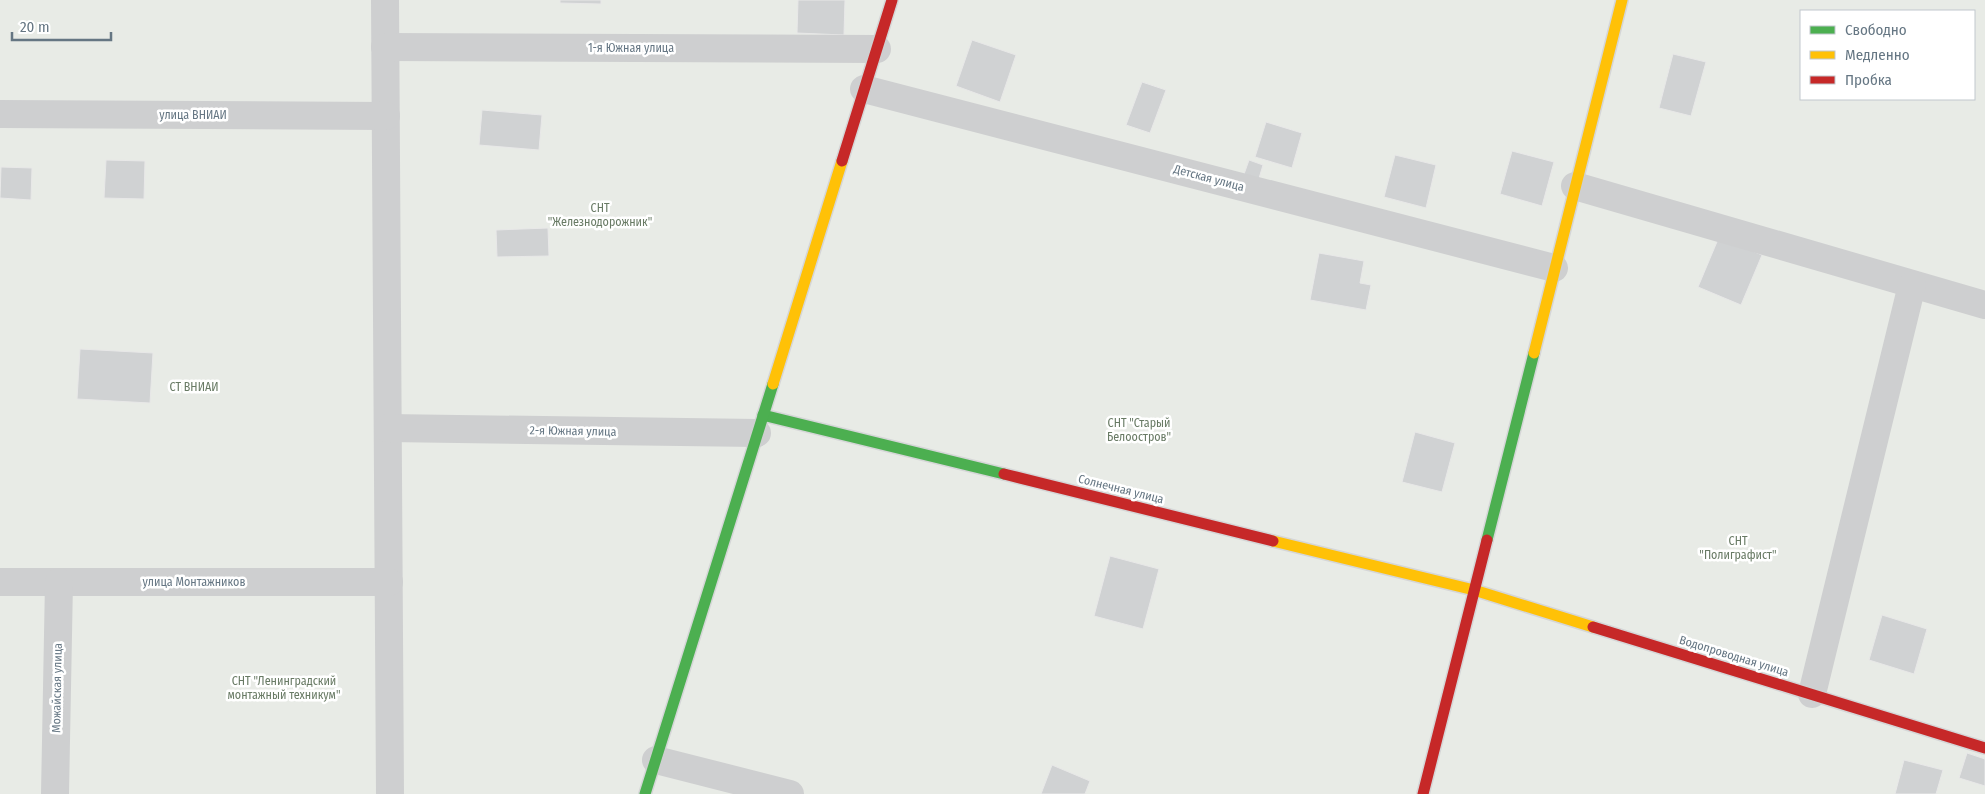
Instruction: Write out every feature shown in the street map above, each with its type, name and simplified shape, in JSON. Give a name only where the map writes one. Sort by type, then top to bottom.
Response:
[{"type":"street","points":[[385,0],[390,794]]},
{"type":"street","points":[[645,794],[892,0]]},
{"type":"street","points":[[1423,794],[1622,0]]},
{"type":"street","name":"1-я Южная улица","points":[[386,46],[876,49]]},
{"type":"street","name":"Детская улица","points":[[864,88],[1554,268]]},
{"type":"street","name":"улица ВНИАИ","points":[[0,114],[386,116]]},
{"type":"street","points":[[1575,186],[1985,305]]},
{"type":"street","points":[[1812,694],[1912,285]]},
{"type":"street","name":"2-я Южная улица","points":[[388,428],[760,424]]},
{"type":"street","name":"Солнечная улица","points":[[760,424],[1474,590]]},
{"type":"street","name":"улица Монтажников","points":[[0,582],[389,582]]},
{"type":"street","name":"Можайская улица","points":[[55,794],[58,582]]},
{"type":"street","name":"Водопроводная улица","points":[[1474,590],[1985,748]]},
{"type":"street","points":[[656,760],[790,794]]},
{"type":"green space","points":[[0,0],[1985,0],[1985,794],[0,794]]},
{"type":"building","points":[[560,0],[601,0],[601,4],[560,3]]},
{"type":"building","points":[[798,0],[845,0],[844,35],[797,33]]},
{"type":"building","points":[[972,40],[1016,55],[1000,102],[956,86]]},
{"type":"building","points":[[1673,54],[1706,62],[1691,116],[1659,108]]},
{"type":"building","points":[[1142,82],[1166,90],[1150,133],[1126,125]]},
{"type":"building","points":[[482,110],[542,115],[539,150],[479,145]]},
{"type":"building","points":[[1266,122],[1302,133],[1292,168],[1255,157]]},
{"type":"building","points":[[1512,151],[1554,162],[1542,206],[1500,194]]},
{"type":"building","points":[[1395,155],[1436,165],[1426,208],[1384,197]]},
{"type":"building","points":[[106,160],[145,161],[144,199],[104,198]]},
{"type":"building","points":[[1249,160],[1263,165],[1257,185],[1242,180]]},
{"type":"building","points":[[1,167],[32,168],[31,200],[0,198]]},
{"type":"building","points":[[548,228],[549,256],[497,257],[496,230]]},
{"type":"building","points":[[1719,237],[1762,255],[1741,305],[1698,287]]},
{"type":"building","points":[[1319,253],[1364,261],[1360,283],[1371,285],[1366,310],[1310,300]]},
{"type":"building","points":[[80,349],[153,353],[150,403],[77,399]]},
{"type":"building","points":[[1415,432],[1455,443],[1442,492],[1402,482]]},
{"type":"building","points":[[1110,556],[1159,569],[1143,629],[1094,616]]},
{"type":"building","points":[[1882,615],[1927,629],[1914,674],[1869,660]]},
{"type":"building","points":[[1967,753],[1985,759],[1985,786],[1959,778]]},
{"type":"building","points":[[1904,760],[1943,770],[1936,794],[1895,794]]},
{"type":"building","points":[[1052,765],[1090,781],[1085,794],[1041,794]]},
{"type":"traffic: fast","points":[[1487,540],[1534,353]]},
{"type":"traffic: fast","points":[[645,794],[773,384]]},
{"type":"traffic: fast","points":[[763,415],[1004,474]]},
{"type":"traffic: slow","points":[[1534,353],[1622,0]]},
{"type":"traffic: slow","points":[[773,384],[842,161]]},
{"type":"traffic: slow","points":[[1273,541],[1474,590],[1593,627]]},
{"type":"traffic: jam","points":[[842,161],[892,0]]},
{"type":"traffic: jam","points":[[1004,474],[1273,541]]},
{"type":"traffic: jam","points":[[1423,794],[1487,540]]},
{"type":"traffic: jam","points":[[1593,627],[1985,748]]},
{"type":"park label","name":"СНТ \"Железнодорожник\"","points":[[600,215]]},
{"type":"park label","name":"СТ ВНИАИ","points":[[194,387]]},
{"type":"park label","name":"СНТ \"Старый Белоостров\"","points":[[1139,430]]},
{"type":"park label","name":"СНТ \"Полиграфист\"","points":[[1738,548]]},
{"type":"park label","name":"СНТ \"Ленинградский монтажный техникум\"","points":[[284,688]]}]
